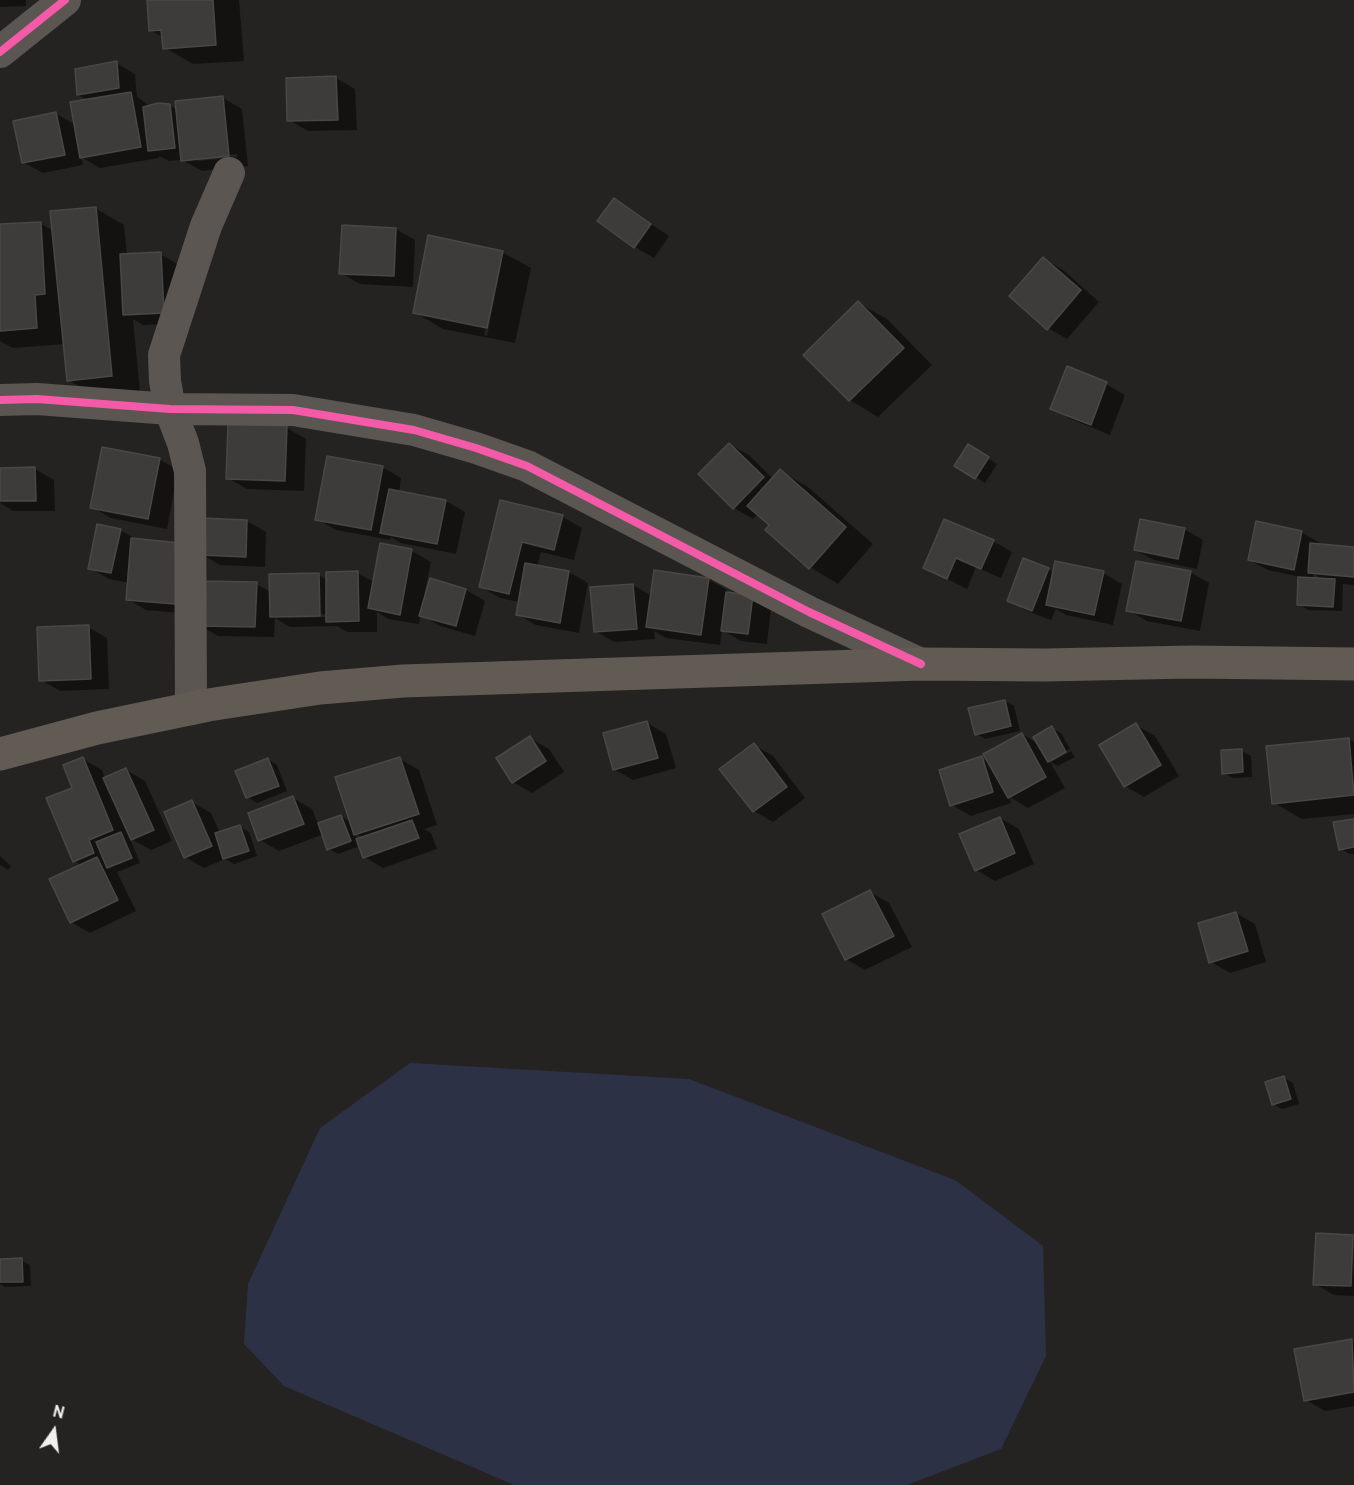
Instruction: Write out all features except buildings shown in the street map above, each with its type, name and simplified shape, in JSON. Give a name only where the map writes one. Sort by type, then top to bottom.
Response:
[{"type":"highway","points":[[0,754],[98,728],[191,709],[320,688],[403,681],[921,664],[1045,665],[1192,662],[1354,664]]},
{"type":"street","points":[[0,52],[65,0]]},
{"type":"street","points":[[191,709],[190,471],[183,443],[170,409],[165,381],[164,355],[166,343],[206,226],[230,173]]},
{"type":"street","points":[[0,400],[37,399],[170,409],[292,411],[414,430],[527,466],[809,612],[921,664]]},
{"type":"shaded area","points":[[410,1063],[689,1079],[955,1180],[1043,1246],[1046,1356],[1001,1449],[907,1485],[514,1485],[284,1386],[244,1344],[248,1284],[320,1128]]},
{"type":"cycle path","points":[[0,52],[65,0]]},
{"type":"cycle path","points":[[0,400],[37,399],[170,409],[293,410],[414,430],[527,466],[809,612],[921,664]]}]
